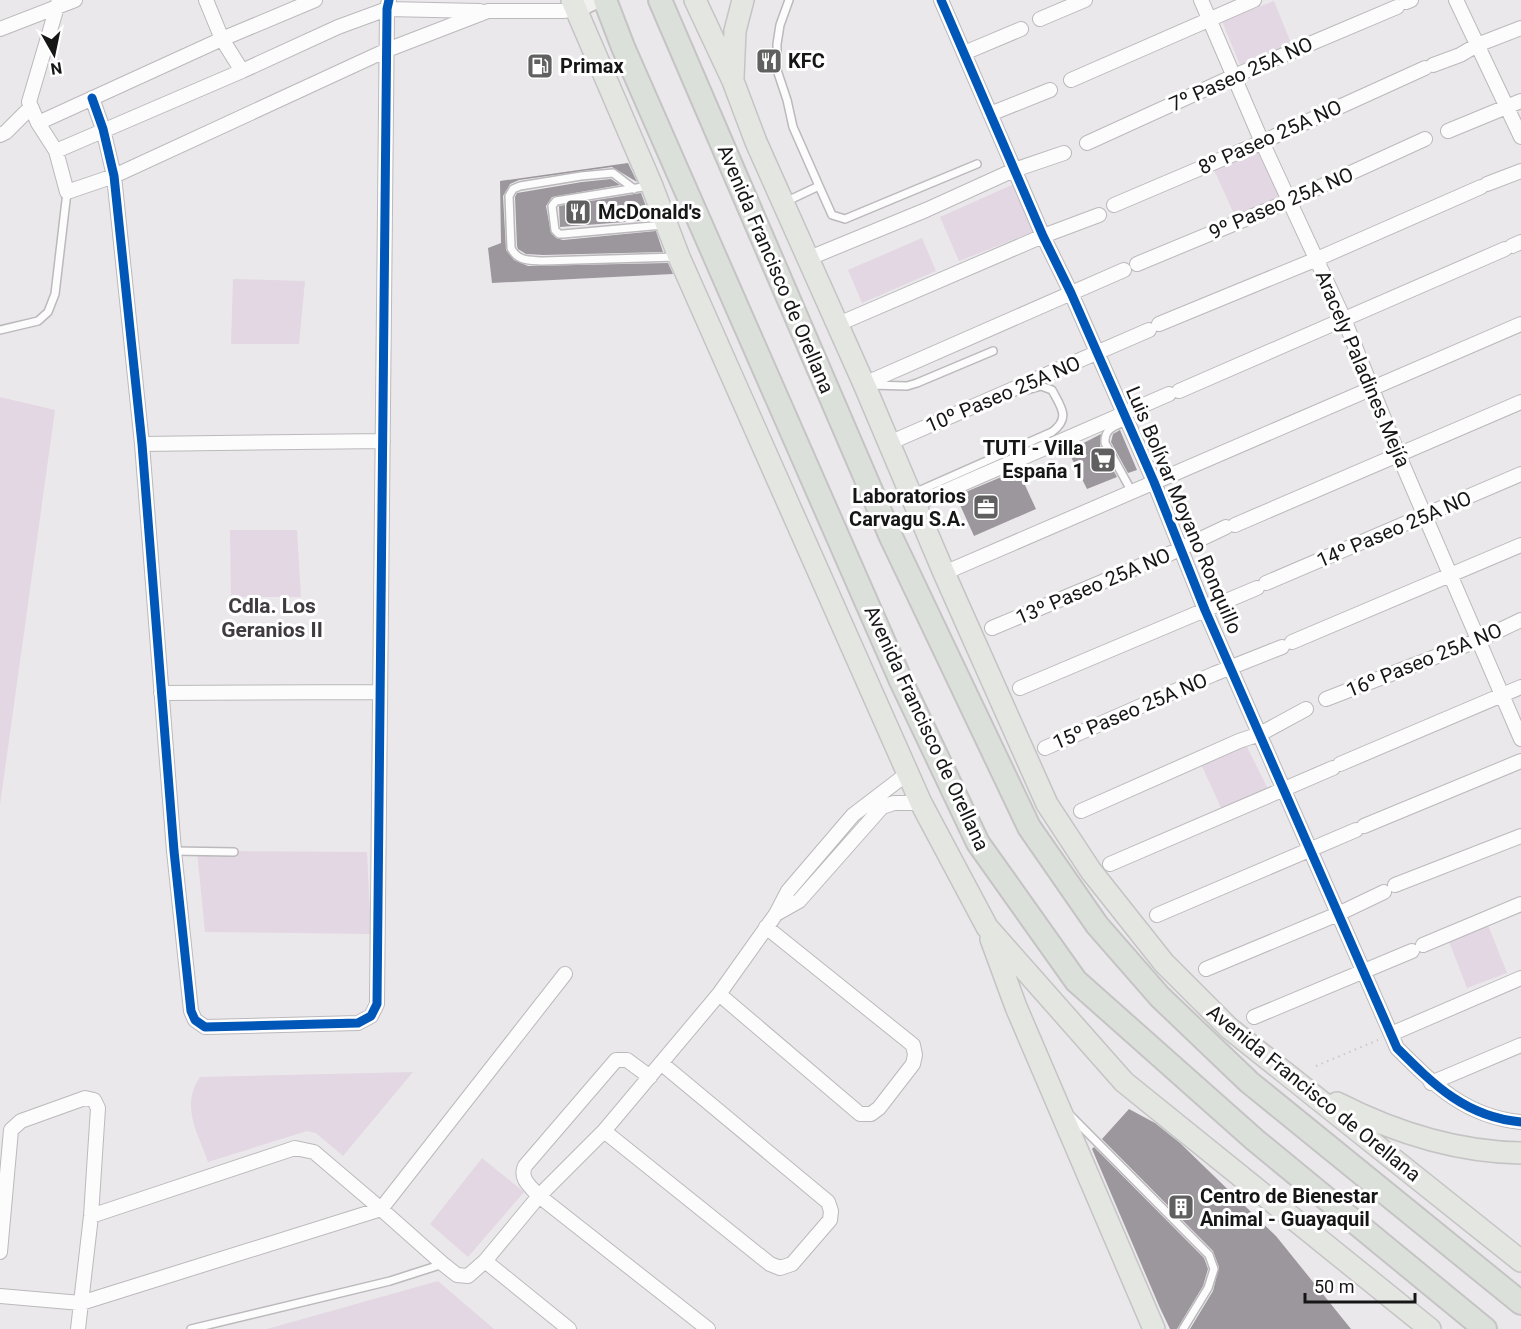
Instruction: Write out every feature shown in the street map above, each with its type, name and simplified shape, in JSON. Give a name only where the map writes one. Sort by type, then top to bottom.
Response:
[{"type":"highway","name":"Avenida Francisco de Orellana","points":[[605,0],[623,47],[901,681],[978,843],[1076,981],[1255,1140],[1485,1329]]},
{"type":"highway","name":"Avenida Francisco de Orellana","points":[[660,0],[891,537],[1029,827],[1097,925],[1161,997],[1249,1082],[1521,1304]]},
{"type":"main road","name":"Avenida Francisco de Orellana","points":[[695,0],[733,81],[756,142],[1047,804],[1091,870],[1164,963],[1229,1028],[1521,1261]]},
{"type":"main road","points":[[733,81],[735,31],[743,0]]},
{"type":"main road","name":"Avenida Francisco de Orellana","points":[[580,3],[643,187],[666,224],[921,803],[987,927],[1124,1082],[1430,1329]]},
{"type":"main road","points":[[987,927],[1016,1007],[1154,1329]]},
{"type":"main road","points":[[1299,1083],[1391,1128],[1470,1148],[1521,1152]]},
{"type":"street","points":[[0,29],[55,3],[75,0]]},
{"type":"street","points":[[206,0],[222,39],[242,71]]},
{"type":"street","points":[[38,123],[222,39],[315,0]]},
{"type":"street","name":"Luis Bolívar Moyano Ronquillo","points":[[941,0],[1043,236],[1098,353],[1154,482],[1205,609],[1397,1048],[1431,1083],[1468,1108],[1508,1121],[1521,1122]]},
{"type":"street","points":[[1040,19],[1085,0]]},
{"type":"street","name":"Aracely Paladines Mejía","points":[[1201,0],[1289,201],[1344,319],[1399,456],[1521,739]]},
{"type":"street","points":[[1071,80],[1254,0]]},
{"type":"street","points":[[1456,0],[1477,45],[1515,104],[1521,137]]},
{"type":"street","points":[[55,3],[29,95],[30,108],[56,151],[68,192],[114,176],[387,50],[488,11]]},
{"type":"street","points":[[56,151],[242,71],[388,4],[488,11],[563,11],[580,3]]},
{"type":"street","name":"7º Paseo 25A NO","points":[[1087,143],[1234,76],[1405,3]]},
{"type":"street","points":[[92,98],[104,129],[114,176],[142,444],[174,851],[191,1011],[195,1020],[205,1027],[358,1023],[371,1016],[377,1004],[388,4]]},
{"type":"street","name":"8º Paseo 25A NO","points":[[1114,205],[1263,142],[1460,55],[1477,45],[1521,28]]},
{"type":"street","points":[[964,53],[1022,29]]},
{"type":"street","points":[[990,114],[1050,90]]},
{"type":"street","points":[[1448,131],[1515,104]]},
{"type":"street","points":[[0,135],[30,108]]},
{"type":"street","name":"9º Paseo 25A NO","points":[[1137,264],[1289,201],[1425,140]]},
{"type":"street","points":[[807,259],[926,210],[1014,170],[1064,153]]},
{"type":"street","name":"10º Paseo 25A NO","points":[[890,446],[1154,327],[1521,171]]},
{"type":"street","points":[[836,324],[1043,236],[1099,215]]},
{"type":"street","points":[[914,499],[1125,417],[1174,392],[1512,246]]},
{"type":"street","points":[[864,384],[1124,270]]},
{"type":"street","points":[[944,573],[1521,324]]},
{"type":"street","name":"13º Paseo 25A NO","points":[[992,628],[1521,402]]},
{"type":"street","points":[[142,444],[382,441]]},
{"type":"street","name":"14º Paseo 25A NO","points":[[1020,688],[1521,474]]},
{"type":"street","name":"15º Paseo 25A NO","points":[[1045,748],[1521,545]]},
{"type":"street","name":"16º Paseo 25A NO","points":[[1326,699],[1479,640],[1521,620]]},
{"type":"street","points":[[1110,864],[1521,687]]},
{"type":"street","points":[[161,693],[380,692]]},
{"type":"street","points":[[1081,811],[1239,741],[1260,734],[1306,710]]},
{"type":"street","points":[[1157,915],[1521,761]]},
{"type":"street","points":[[91,1216],[295,1148],[314,1152],[443,1264],[462,1277],[473,1272],[485,1261],[539,1196],[604,1131],[662,1063],[719,994],[776,914],[788,891],[853,815],[878,802],[908,773]]},
{"type":"street","points":[[878,802],[921,803]]},
{"type":"street","points":[[1206,969],[1338,914],[1390,888],[1521,836]]},
{"type":"street","points":[[1254,1017],[1521,904]]},
{"type":"street","points":[[719,994],[860,1114],[870,1114],[879,1108],[913,1064],[915,1054],[913,1045],[766,927]]},
{"type":"street","points":[[0,1296],[81,1303],[381,1209],[565,974]]},
{"type":"street","points":[[1391,1034],[1521,978]]},
{"type":"street","points":[[1431,1083],[1521,1045]]},
{"type":"street","points":[[650,1077],[627,1060],[616,1060],[522,1172],[524,1180],[539,1196],[708,1329]]},
{"type":"street","points":[[604,1131],[770,1264],[780,1268],[792,1264],[830,1220],[831,1211],[828,1202],[662,1063]]},
{"type":"street","points":[[0,1252],[11,1130],[21,1121],[85,1098],[94,1100],[98,1108],[91,1216],[78,1329]]},
{"type":"street","points":[[485,1261],[569,1329]]},
{"type":"lane","points":[[789,0],[780,25],[777,70],[793,127],[832,214],[845,219],[977,164]]},
{"type":"lane","points":[[643,187],[613,173],[581,176],[513,189],[509,196],[514,255],[522,260],[543,261],[679,257]]},
{"type":"lane","points":[[783,203],[819,186]]},
{"type":"lane","points":[[643,187],[556,201],[552,206],[555,230],[563,234],[666,224]]},
{"type":"lane","points":[[0,330],[38,321],[48,312],[55,294],[68,192]]},
{"type":"lane","points":[[864,384],[907,386],[993,351]]},
{"type":"lane","points":[[890,446],[1034,387],[1046,387],[1052,390],[1060,405],[1063,421],[1052,432],[914,499]]},
{"type":"lane","points":[[1125,417],[1107,432],[1105,443],[1132,492]]},
{"type":"lane","points":[[174,851],[234,852]]},
{"type":"lane","points":[[1057,1102],[1209,1255],[1214,1269],[1208,1287],[1184,1329]]},
{"type":"lane","points":[[191,1329],[390,1281],[443,1264]]},
{"type":"path","points":[[1316,1066],[1391,1034]]},
{"type":"shaded area","points":[[1274,1],[1291,43],[1240,65],[1222,21]]},
{"type":"shaded area","points":[[1263,150],[1283,195],[1235,216],[1214,170]]},
{"type":"shaded area","points":[[1014,184],[1035,231],[959,261],[940,217]]},
{"type":"shaded area","points":[[922,238],[936,271],[862,303],[848,270]]},
{"type":"shaded area","points":[[233,279],[305,281],[299,344],[231,344]]},
{"type":"shaded area","points":[[0,397],[55,410],[0,805]]},
{"type":"shaded area","points":[[230,530],[297,530],[301,597],[231,597]]},
{"type":"shaded area","points":[[1245,743],[1268,789],[1222,810],[1201,764]]},
{"type":"shaded area","points":[[197,851],[367,852],[371,934],[205,932]]},
{"type":"shaded area","points":[[1488,925],[1507,973],[1467,988],[1448,939]]},
{"type":"shaded area","points":[[413,1072],[343,1156],[316,1133],[307,1131],[208,1162],[193,1120],[191,1098],[200,1077]]},
{"type":"shaded area","points":[[482,1158],[524,1192],[468,1257],[430,1224]]},
{"type":"shaded area","points":[[438,1281],[494,1329],[267,1329]]},
{"type":"building","points":[[628,163],[637,182],[612,167],[519,180],[510,184],[503,196],[506,250],[514,260],[528,266],[668,263],[673,274],[492,283],[488,248],[501,243],[500,181]]},
{"type":"building","points":[[611,179],[620,185],[552,197],[546,206],[551,233],[563,240],[656,231],[663,252],[543,255],[526,254],[518,249],[515,197],[517,193]]},
{"type":"building","points":[[641,193],[651,220],[560,227],[559,206]]},
{"type":"building","points":[[1120,430],[1137,470],[1128,473],[1111,442],[1113,434]]},
{"type":"building","points":[[1101,434],[1100,446],[1117,477],[1087,489],[1068,451]]},
{"type":"building","points":[[1018,470],[1036,509],[974,536],[956,496]]},
{"type":"building","name":"Centro de Bienestar Animal - Guayaquil","points":[[1129,1109],[1155,1123],[1180,1143],[1276,1236],[1351,1329],[1190,1329],[1213,1291],[1219,1267],[1213,1251],[1102,1139]]},
{"type":"building","points":[[1094,1147],[1204,1258],[1208,1269],[1203,1286],[1177,1329],[1170,1329],[1160,1308],[1092,1149]]},
{"type":"cycle path","points":[[92,98],[103,129],[114,176],[142,444],[174,851],[191,1011],[195,1020],[205,1027],[358,1023],[371,1016],[377,1004],[387,9],[389,0]]},
{"type":"cycle path","points":[[941,0],[1043,236],[1071,293],[1154,482],[1205,610],[1397,1048],[1438,1086],[1467,1106],[1484,1114],[1521,1122]]},
{"type":"place","name":"KFC","points":[[769,61]]},
{"type":"place","name":"Primax","points":[[540,66]]},
{"type":"place","name":"McDonald's","points":[[578,212]]},
{"type":"place","name":"TUTI - Villa España 1","points":[[1103,460]]},
{"type":"place","name":"Laboratorios Carvagu S.A.","points":[[986,507]]},
{"type":"place","name":"Centro de Bienestar Animal - Guayaquil","points":[[1181,1207]]},
{"type":"district","name":"Cdla. Los Geranios II","points":[[272,618]]}]
